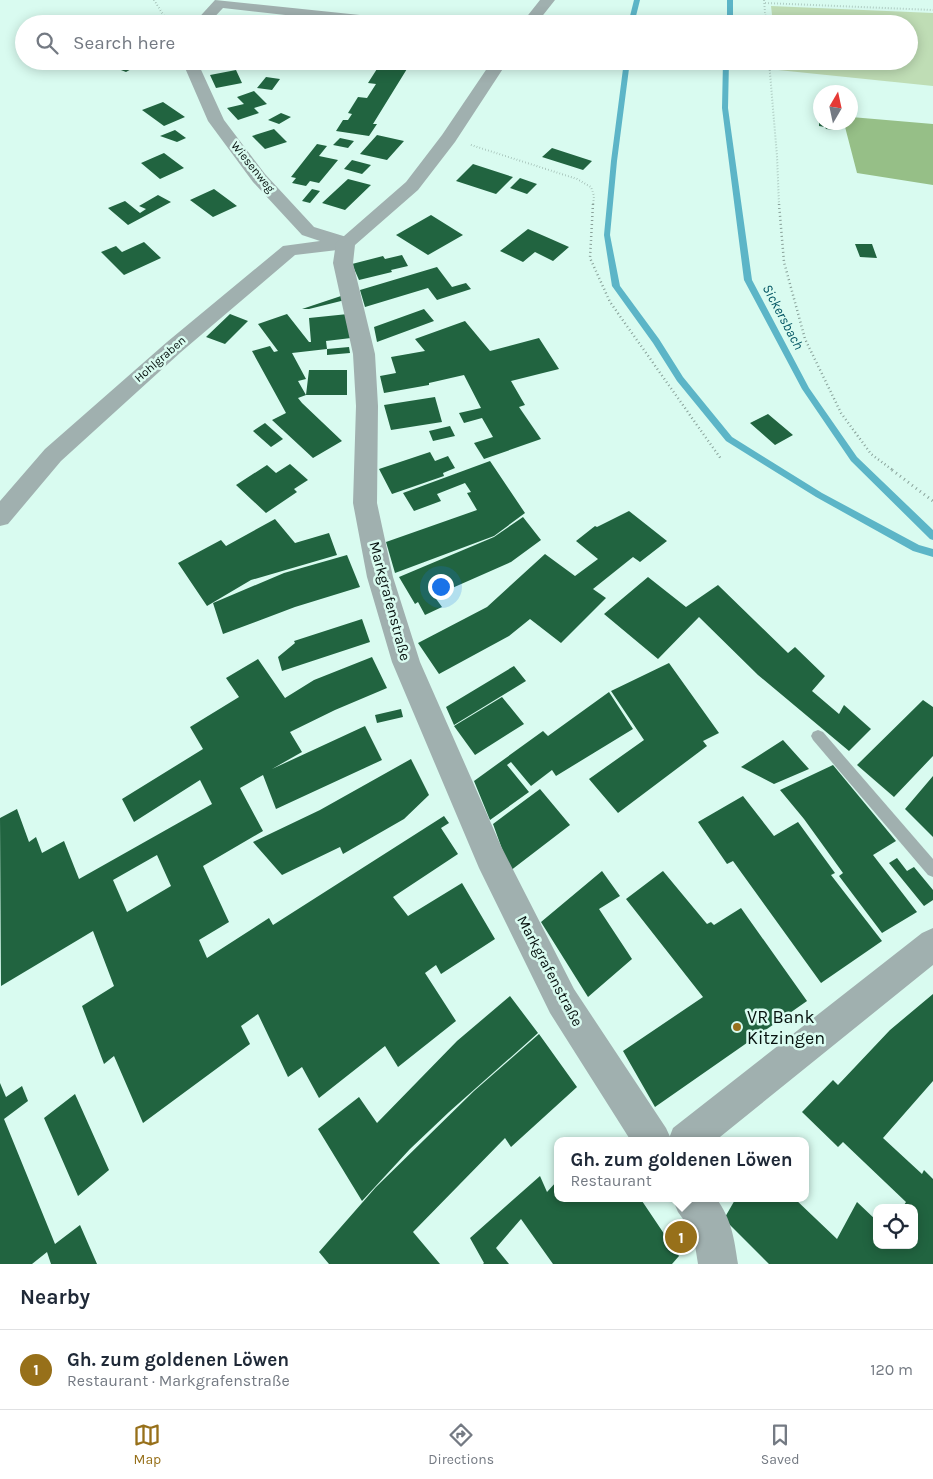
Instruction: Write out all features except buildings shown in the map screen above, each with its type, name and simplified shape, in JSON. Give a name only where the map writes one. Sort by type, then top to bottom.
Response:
[{"type":"street","points":[[536,15],[548,0]]},
{"type":"street","points":[[209,15],[222,2],[332,15]]},
{"type":"street","name":"Wiesenweg","points":[[193,70],[216,120],[259,178],[308,231],[346,243]]},
{"type":"street","points":[[346,243],[412,186],[449,138],[494,70]]},
{"type":"street","name":"Hohlgraben","points":[[0,517],[53,455],[174,347],[290,250],[346,243]]},
{"type":"street","name":"Markgrafenstraße","points":[[346,243],[343,263],[364,354],[367,406],[365,503],[380,577],[406,662],[490,857],[562,1001],[650,1137]]},
{"type":"street","points":[[691,1137],[933,944]]},
{"type":"street","points":[[695,1202],[712,1226],[718,1264]]},
{"type":"lane","points":[[818,736],[933,870]]},
{"type":"path","points":[[154,0],[163,15]]},
{"type":"path","points":[[765,15],[764,2],[933,10]]},
{"type":"path","points":[[770,70],[777,156],[779,215],[784,262],[805,339],[841,413],[871,454],[933,501]]},
{"type":"path","points":[[449,138],[577,179],[591,187],[594,196],[590,258],[610,302],[721,459]]},
{"type":"green space","points":[[771,6],[933,13],[933,86],[778,70],[918,70],[918,15],[772,15]]},
{"type":"green space","points":[[858,118],[933,124],[933,185],[857,173],[846,130],[858,130]]},
{"type":"waterway","points":[[633,15],[637,0]]},
{"type":"waterway","name":"Sickersbach","points":[[730,0],[730,15]]},
{"type":"waterway","points":[[626,70],[607,235],[616,286],[656,341],[680,379],[729,439],[819,495],[916,548],[933,553]]},
{"type":"waterway","name":"Sickersbach","points":[[726,70],[725,108],[748,280],[806,389],[854,459],[933,536]]},
{"type":"place","name":"VR Bank Kitzingen","points":[[737,1027]]},
{"type":"place","name":"Gh. zum goldenen Löwen","points":[[681,1237]]}]
